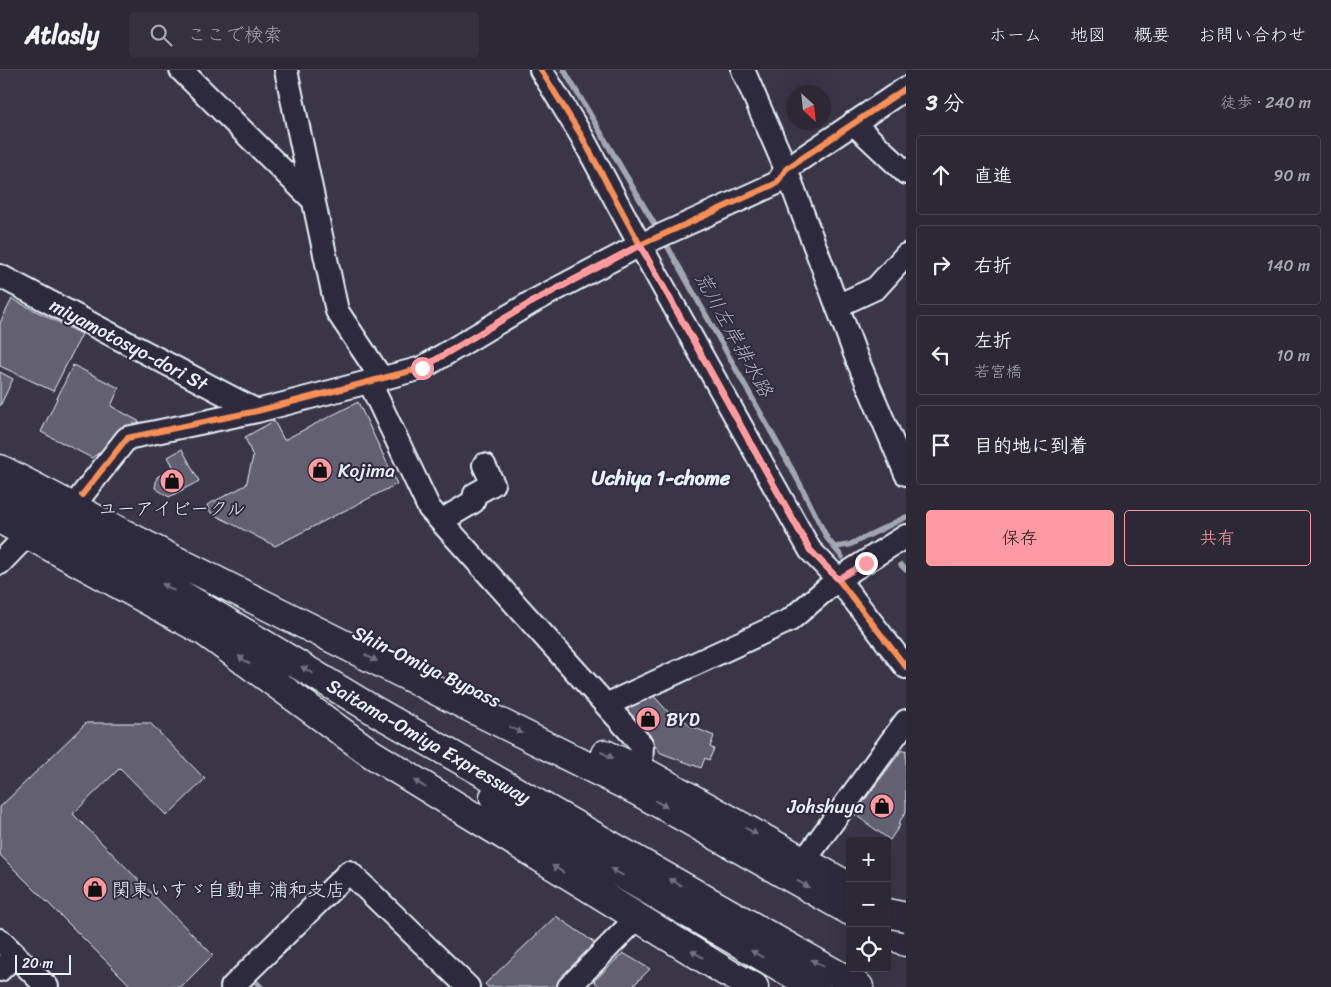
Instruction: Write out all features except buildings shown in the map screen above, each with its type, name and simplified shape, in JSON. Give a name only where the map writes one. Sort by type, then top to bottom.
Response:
[{"type":"highway","name":"Shin-Omiya Bypass","points":[[0,452],[642,772],[804,861],[846,901]]},
{"type":"highway","points":[[0,469],[172,558],[639,792],[846,901]]},
{"type":"highway","name":"Saitama-Omiya Expressway","points":[[0,495],[147,574],[375,711],[859,987]]},
{"type":"highway","points":[[0,519],[205,632],[372,754],[638,918],[722,980],[754,987]]},
{"type":"highway","points":[[375,711],[524,818],[815,987]]},
{"type":"highway","points":[[891,910],[906,917]]},
{"type":"highway","points":[[891,914],[906,917]]},
{"type":"highway","points":[[891,934],[906,942]]},
{"type":"street","points":[[181,70],[313,200]]},
{"type":"street","points":[[286,70],[337,311],[376,381],[429,508],[642,745],[642,772]]},
{"type":"street","points":[[541,70],[644,242],[810,550],[841,577],[906,667]]},
{"type":"street","points":[[743,70],[786,169],[856,359],[905,470]]},
{"type":"street","points":[[82,494],[127,438],[257,411],[422,368],[532,302],[644,242],[777,183],[786,169],[906,88]]},
{"type":"street","points":[[853,123],[906,173]]},
{"type":"street","points":[[837,306],[876,288],[906,255]]},
{"type":"street","name":"miyamotosyo-dori St","points":[[0,276],[257,411]]},
{"type":"street","points":[[441,521],[473,502],[475,494],[494,484],[484,465]]},
{"type":"street","points":[[0,563],[28,534]]},
{"type":"street","points":[[606,705],[790,620],[841,577],[906,536]]},
{"type":"street","points":[[804,861],[906,721]]},
{"type":"street","points":[[232,987],[349,872],[468,987]]},
{"type":"street","points":[[569,987],[638,918]]},
{"type":"street","points":[[5,955],[47,987]]},
{"type":"waterway","name":"荒川左岸排水路","points":[[564,70],[659,232]]},
{"type":"waterway","name":"荒川左岸排水路","points":[[664,240],[799,482],[827,538],[842,557]]},
{"type":"waterway","name":"荒川左岸排水路","points":[[835,547],[849,545],[906,517]]},
{"type":"waterway","points":[[901,565],[906,570]]},
{"type":"waterway","points":[[251,977],[261,987]]},
{"type":"cycle path","points":[[541,70],[581,135],[810,550],[838,579],[906,667]]},
{"type":"cycle path","points":[[82,495],[127,438],[257,411],[422,368],[532,302],[640,245],[777,183],[786,169],[906,88]]},
{"type":"place","name":"Kojima","points":[[320,470]]},
{"type":"place","name":"ユーアイビークル","points":[[172,481]]},
{"type":"place","name":"BYD","points":[[648,719]]},
{"type":"place","name":"Johshuya","points":[[882,806]]},
{"type":"place","name":"関東いすゞ自動車 浦和支店","points":[[95,889]]},
{"type":"district","name":"Uchiya 1-chome","points":[[661,478]]},
{"type":"route","points":[[422,368],[532,302],[640,245],[810,550],[838,579],[866,563]]}]
